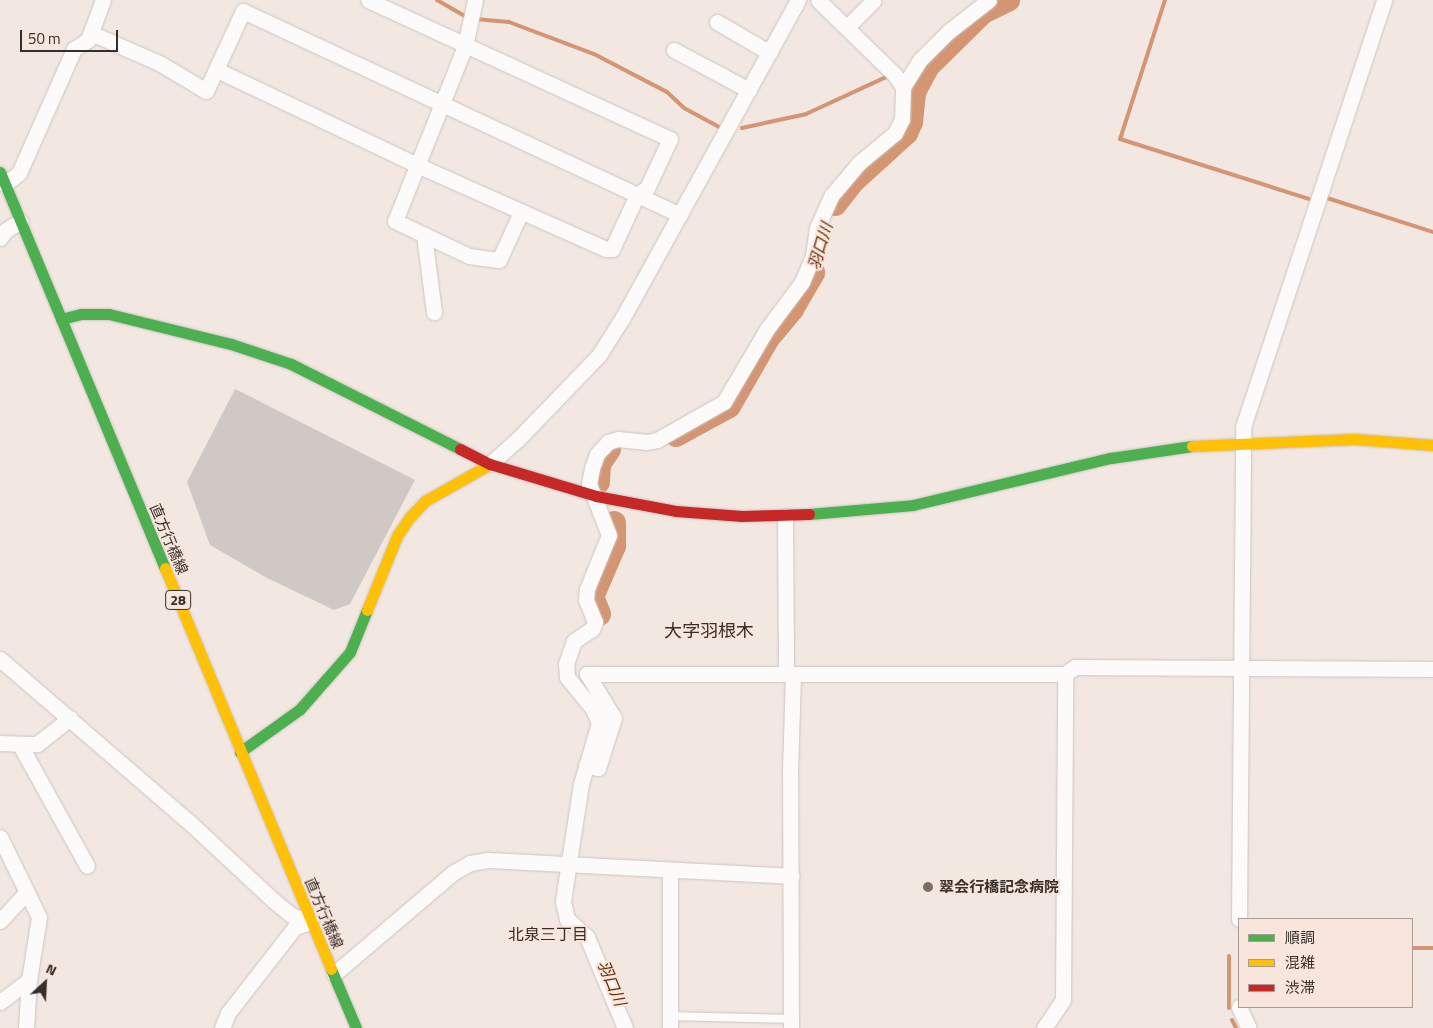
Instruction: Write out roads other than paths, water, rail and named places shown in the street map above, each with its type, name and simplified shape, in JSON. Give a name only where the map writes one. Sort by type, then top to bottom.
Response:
[{"type":"street","points":[[2,178],[19,173],[74,49],[88,40],[103,0]]},
{"type":"street","points":[[217,70],[417,165],[606,249],[612,249],[637,195],[646,188],[670,138],[465,46],[368,0]]},
{"type":"street","points":[[475,0],[465,46],[395,221],[469,256],[499,260],[521,212]]},
{"type":"street","points":[[240,752],[300,709],[350,652],[398,536],[410,517],[425,501],[490,464],[532,426],[599,355],[680,215],[798,0]]},
{"type":"street","points":[[818,0],[847,27],[903,87]]},
{"type":"street","points":[[625,1028],[587,937],[564,913],[562,901],[586,765],[598,717],[574,689],[567,677],[566,664],[574,641],[592,629],[595,622],[586,600],[588,589],[610,536],[596,496],[589,484],[592,468],[597,454],[608,442],[618,439],[647,442],[657,440],[709,413],[729,395],[767,329],[802,282],[812,256],[817,228],[832,195],[859,163],[895,133],[902,119],[903,87],[920,60],[948,32],[989,0]]},
{"type":"street","points":[[1239,918],[1241,442],[1243,428],[1384,0]]},
{"type":"street","points":[[847,27],[873,1]]},
{"type":"street","points":[[91,33],[161,64],[206,91],[243,11],[680,215]]},
{"type":"street","points":[[717,22],[770,53]]},
{"type":"street","points":[[674,50],[749,90]]},
{"type":"street","name":"直方行橋線","points":[[2,178],[310,922],[356,1028]]},
{"type":"street","points":[[0,238],[6,230],[21,221]]},
{"type":"street","points":[[424,235],[434,312]]},
{"type":"street","points":[[61,319],[81,314],[109,314],[186,331],[266,356],[334,385],[390,416],[490,464],[596,496],[676,511],[831,516],[914,505],[1112,458],[1241,442],[1354,439],[1433,445]]},
{"type":"street","points":[[785,516],[792,876],[791,1024]]},
{"type":"street","points":[[0,659],[70,718],[274,901],[291,915],[310,922]]},
{"type":"street","points":[[586,765],[598,768],[614,718],[587,674],[1065,674],[1075,667],[1433,669]]},
{"type":"street","points":[[1044,1028],[1063,1000],[1065,674]]},
{"type":"street","points":[[0,743],[37,744],[70,718]]},
{"type":"street","points":[[20,745],[88,866]]},
{"type":"street","points":[[0,837],[39,917],[29,980],[26,1028]]},
{"type":"street","points":[[334,974],[454,872],[470,862],[487,860],[792,876]]},
{"type":"street","points":[[670,870],[670,1022]]},
{"type":"street","points":[[0,921],[26,893]]},
{"type":"street","points":[[222,1028],[228,1013],[295,927],[310,922]]},
{"type":"street","points":[[0,1002],[29,980]]},
{"type":"street","points":[[1239,1008],[1249,1028]]},
{"type":"lane","points":[[670,1022],[791,1024]]},
{"type":"waterway","points":[[437,0],[466,17]]},
{"type":"waterway","name":"羽口川","points":[[835,204],[853,181],[906,133],[911,122],[914,92],[928,66],[983,12],[1008,0]]},
{"type":"waterway","points":[[1165,0],[1120,139],[1309,199]]},
{"type":"waterway","points":[[475,19],[509,22],[594,54],[667,92],[684,108],[721,128]]},
{"type":"waterway","points":[[742,128],[806,114],[886,77]]},
{"type":"waterway","points":[[1327,198],[1433,232]]},
{"type":"waterway","name":"羽口川","points":[[676,435],[729,406],[768,338],[792,309],[813,273]]},
{"type":"waterway","name":"羽口川","points":[[598,482],[599,464],[609,449]]},
{"type":"waterway","name":"羽口川","points":[[599,614],[592,597],[614,546],[614,523]]},
{"type":"waterway","points":[[1413,948],[1433,948]]},
{"type":"waterway","points":[[1229,956],[1229,1008]]},
{"type":"waterway","points":[[1232,1020],[1236,1028]]},
{"type":"place","name":"翠会行橋記念病院","points":[[928,887]]},
{"type":"district","name":"大字羽根木","points":[[709,631]]},
{"type":"district","name":"北泉三丁目","points":[[548,934]]}]
